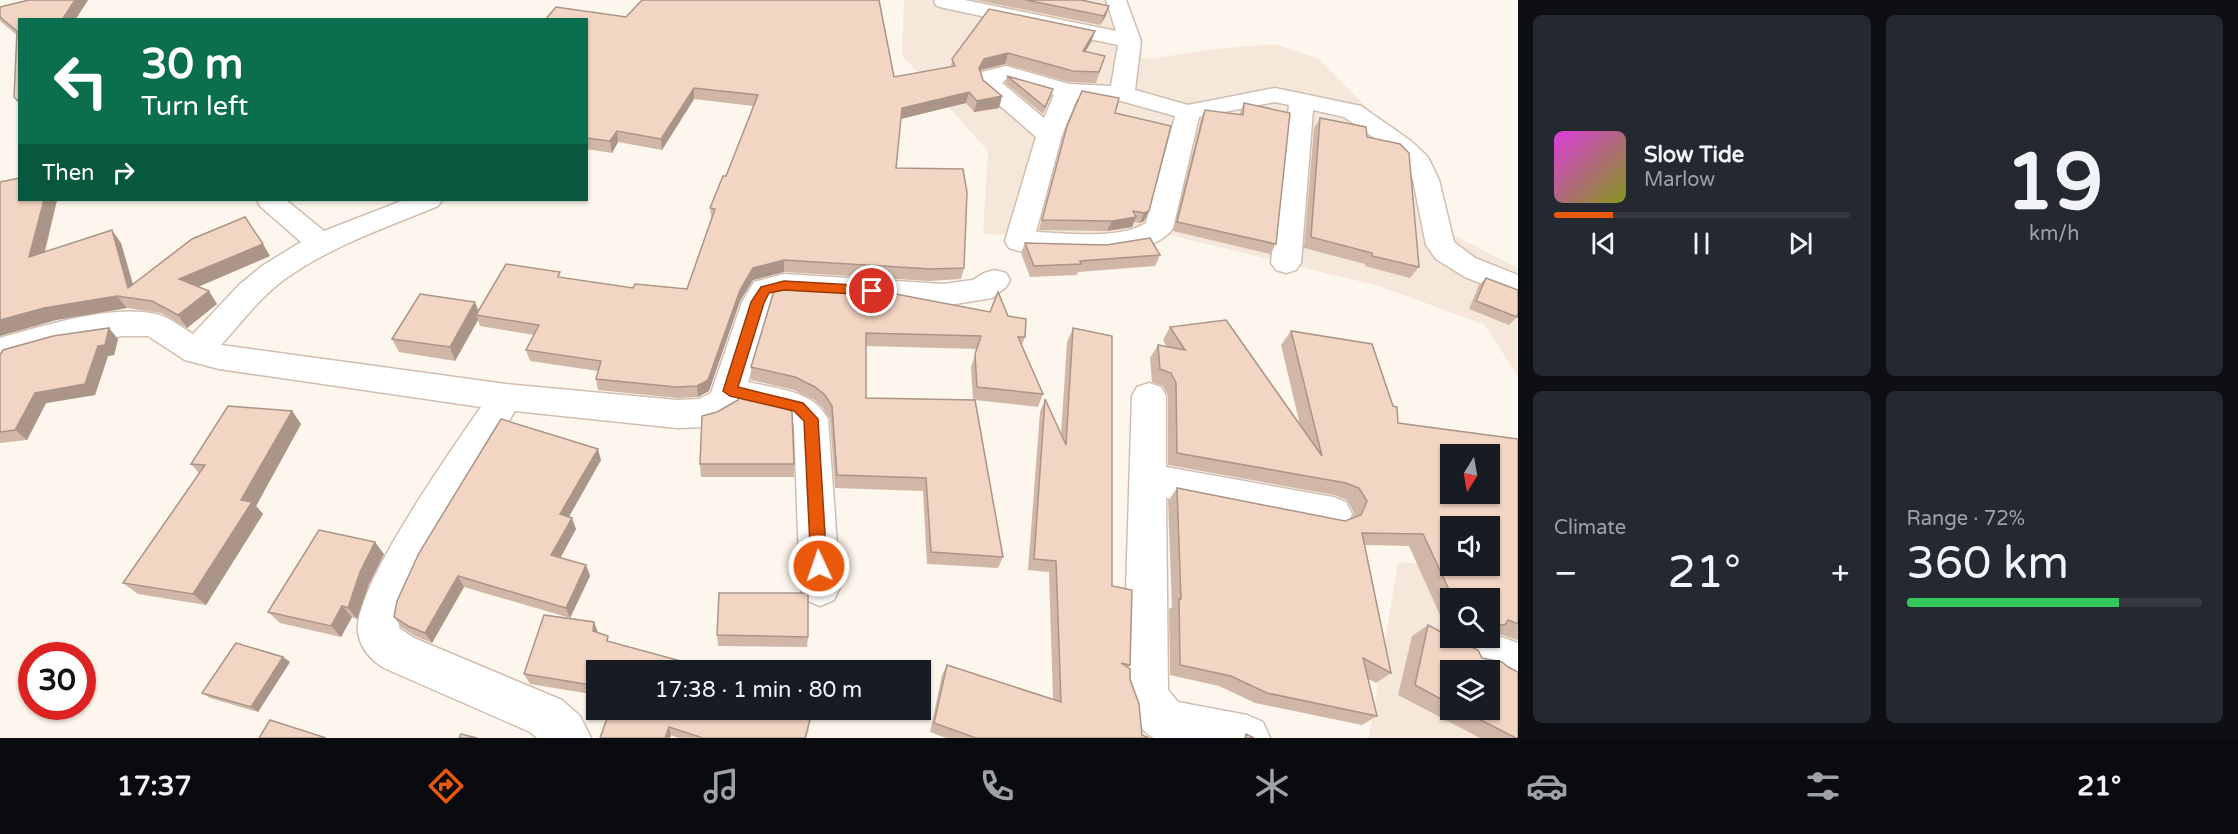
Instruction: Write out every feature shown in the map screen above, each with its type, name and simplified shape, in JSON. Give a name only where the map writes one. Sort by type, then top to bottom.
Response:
[{"type":"street","points":[[1116,0],[1130,40],[1122,94]]},
{"type":"street","points":[[944,2],[1130,40]]},
{"type":"street","points":[[1049,135],[990,85],[989,80],[995,74],[1006,73],[1068,91],[1122,94],[1188,112],[1275,95],[1352,111],[1402,146],[1423,168],[1440,245],[1445,252],[1455,260],[1518,287]]},
{"type":"street","points":[[1068,91],[1049,135],[1019,241],[1131,242],[1153,235],[1159,228],[1188,112]]},
{"type":"street","points":[[1286,263],[1302,99]]},
{"type":"street","points":[[271,201],[320,243]]},
{"type":"street","points":[[196,351],[250,292],[273,273],[320,243],[425,201]]},
{"type":"street","points":[[0,350],[63,332],[123,324],[154,325],[196,351],[219,357],[506,398],[677,414],[705,413],[725,401],[730,391],[757,302],[765,290],[774,286],[943,295],[981,290],[995,280]]},
{"type":"street","points":[[730,391],[798,407],[811,419],[820,587]]},
{"type":"street","points":[[1149,396],[1145,688],[1150,704],[1161,719],[1247,738]]},
{"type":"street","points":[[506,398],[432,513],[389,590],[378,631],[381,640],[399,653],[546,716],[568,738]]},
{"type":"street","points":[[1148,478],[1333,514]]},
{"type":"shaded area","points":[[904,0],[1117,0],[1112,44],[1126,55],[1151,59],[1206,50],[1275,44],[1319,59],[1380,121],[1449,233],[1518,268],[1518,377],[1485,325],[1379,286],[1145,229],[1115,238],[983,234],[988,151],[902,55]]},
{"type":"shaded area","points":[[1398,562],[1440,565],[1440,576],[1500,576],[1500,570],[1518,571],[1518,738],[1369,738]]},
{"type":"building","points":[[29,0],[75,0],[63,18],[18,18],[18,101],[14,97],[17,31],[0,17],[0,7]]},
{"type":"building","points":[[642,0],[879,0],[894,77],[955,66],[952,59],[989,9],[1095,31],[1083,51],[1105,56],[1099,72],[1073,71],[1008,53],[984,59],[979,68],[983,80],[1002,96],[977,101],[969,92],[902,108],[896,168],[963,169],[967,192],[964,268],[931,269],[784,260],[753,268],[740,290],[708,380],[697,386],[676,387],[596,379],[601,361],[526,350],[539,325],[476,315],[506,264],[560,272],[558,277],[633,288],[635,284],[687,289],[715,209],[710,208],[723,176],[726,176],[758,95],[694,88],[661,139],[617,131],[610,141],[588,138],[588,18],[547,18],[556,7],[626,17]]},
{"type":"building","points":[[1026,0],[1081,0],[1109,6],[1104,16]]},
{"type":"building","points":[[1007,76],[1053,89],[1045,107]]},
{"type":"building","points":[[1082,91],[1119,98],[1115,113],[1171,126],[1149,211],[1144,213],[1133,211],[1136,217],[1112,221],[1042,220],[1067,126]]},
{"type":"building","points":[[1244,103],[1290,113],[1276,244],[1177,222],[1205,110],[1243,115]]},
{"type":"building","points":[[1320,118],[1366,127],[1367,137],[1400,144],[1409,153],[1419,267],[1372,256],[1372,253],[1311,237]]},
{"type":"building","points":[[18,178],[18,201],[44,201],[29,257],[112,230],[128,288],[192,239],[245,217],[263,244],[179,279],[209,291],[178,315],[152,301],[117,296],[44,308],[0,320],[0,182]]},
{"type":"building","points":[[1150,238],[1160,255],[1080,261],[1081,264],[1034,266],[1025,243],[1106,245]]},
{"type":"building","points":[[1486,278],[1518,290],[1517,317],[1476,301]]},
{"type":"building","points":[[785,285],[880,291],[990,312],[998,292],[1008,316],[1026,319],[1025,337],[1018,337],[1043,394],[977,387],[975,354],[981,336],[866,333],[866,398],[975,400],[1003,557],[931,552],[926,478],[837,475],[832,406],[825,395],[795,377],[751,367],[774,291]]},
{"type":"building","points":[[420,294],[475,302],[450,347],[392,339]]},
{"type":"building","points":[[1226,320],[1322,456],[1291,331],[1372,344],[1393,406],[1397,407],[1398,423],[1518,439],[1518,624],[1508,620],[1505,625],[1500,625],[1500,588],[1448,588],[1443,576],[1500,576],[1500,516],[1440,516],[1440,570],[1423,534],[1362,533],[1391,673],[1363,658],[1377,716],[1267,693],[1231,676],[1180,665],[1179,599],[1181,599],[1177,488],[1345,521],[1361,515],[1367,501],[1359,488],[1346,483],[1177,453],[1176,383],[1171,373],[1160,369],[1158,345],[1185,350],[1170,327]]},
{"type":"building","points":[[109,328],[105,345],[98,346],[85,384],[35,393],[15,430],[0,432],[0,355],[3,350],[53,336]]},
{"type":"building","points":[[1073,328],[1112,336],[1112,586],[1132,590],[1130,665],[1121,663],[1130,669],[1130,679],[1139,704],[1142,735],[1149,738],[976,738],[934,723],[947,665],[1061,702],[1056,561],[1034,559],[1045,399],[1066,445]]},
{"type":"building","points":[[740,395],[786,407],[792,412],[794,464],[700,464],[702,416],[717,412],[738,400]]},
{"type":"building","points":[[228,406],[292,411],[241,500],[252,502],[193,594],[123,583],[205,465],[191,464]]},
{"type":"building","points":[[501,419],[598,449],[560,514],[572,518],[551,555],[586,565],[566,608],[458,576],[425,633],[394,617],[397,601],[419,553]]},
{"type":"building","points":[[319,530],[375,542],[360,572],[348,608],[342,606],[331,626],[268,612]]},
{"type":"building","points":[[719,593],[808,593],[808,637],[717,635]]},
{"type":"building","points":[[544,615],[594,622],[593,631],[608,636],[607,641],[677,660],[586,660],[586,684],[524,674]]},
{"type":"building","points":[[1428,625],[1440,632],[1440,648],[1474,648],[1478,650],[1482,658],[1492,660],[1440,660],[1440,699],[1415,685]]},
{"type":"building","points":[[236,643],[283,657],[251,707],[202,693]]},
{"type":"building","points":[[1500,662],[1518,672],[1518,738],[1481,720],[1500,720]]},
{"type":"building","points":[[270,720],[326,738],[259,738]]},
{"type":"building","points":[[606,720],[810,720],[805,738],[703,738],[669,727],[665,738],[600,738]]},
{"type":"building","points":[[461,734],[477,738],[459,738]]},
{"type":"route","points":[[819,566],[811,419],[798,407],[730,391],[757,302],[765,290],[784,285],[872,291]]}]
